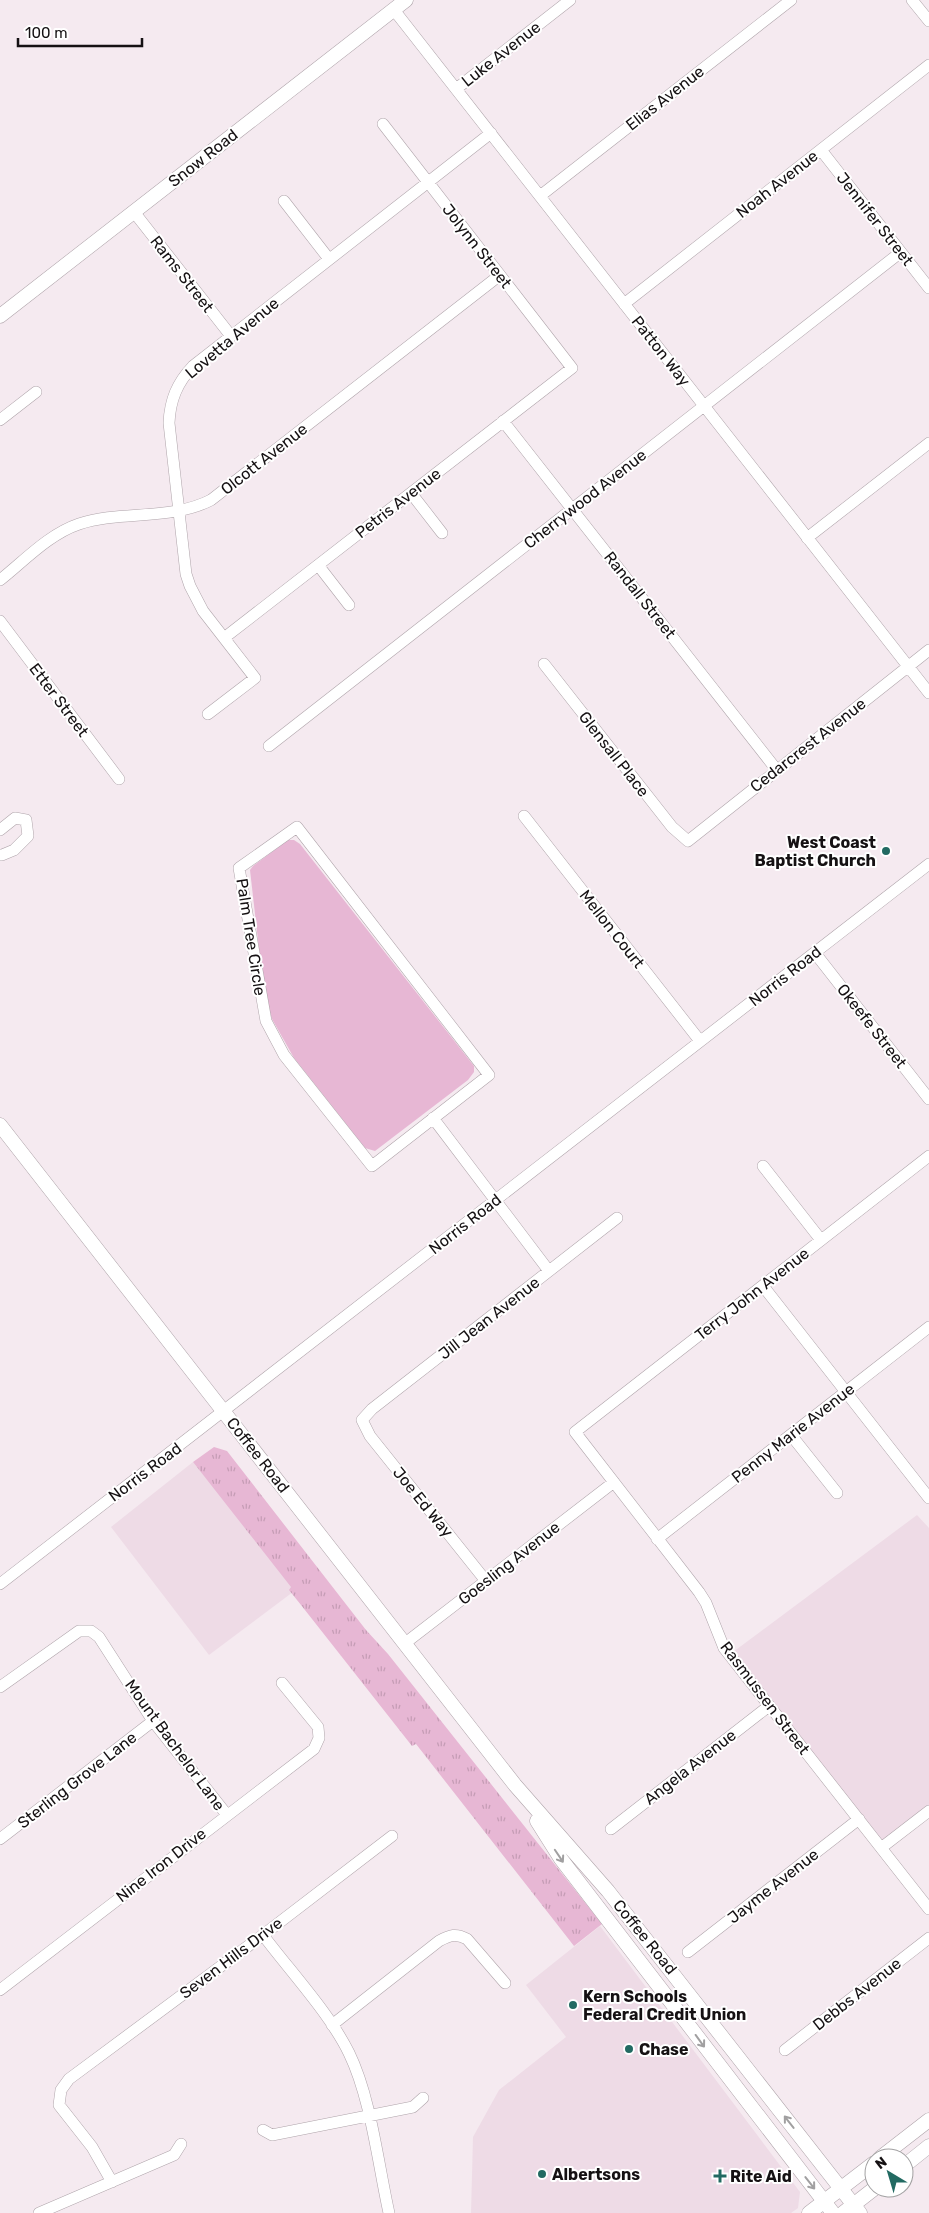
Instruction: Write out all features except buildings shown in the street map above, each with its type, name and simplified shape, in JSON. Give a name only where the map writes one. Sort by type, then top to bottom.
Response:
[{"type":"main road","name":"Snow Road","points":[[0,316],[406,0]]},
{"type":"main road","name":"Coffee Road","points":[[0,1125],[515,1785],[608,1891],[841,2189],[852,2210]]},
{"type":"main road","name":"Coffee Road","points":[[515,1785],[561,1859],[833,2213]]},
{"type":"main road","points":[[893,2148],[929,2120]]},
{"type":"main road","points":[[914,2158],[929,2146]]},
{"type":"main road","points":[[809,2213],[864,2171]]},
{"type":"main road","points":[[852,2210],[865,2198]]},
{"type":"street","name":"Luke Avenue","points":[[456,89],[570,0]]},
{"type":"street","name":"Elias Avenue","points":[[540,196],[791,0]]},
{"type":"street","points":[[912,0],[929,21]]},
{"type":"street","name":"Patton Way","points":[[394,10],[929,693]]},
{"type":"street","name":"Noah Avenue","points":[[624,304],[929,65]]},
{"type":"street","name":"Jolynn Street","points":[[382,124],[572,368]]},
{"type":"street","name":"Lovetta Avenue","points":[[208,714],[255,678],[203,611],[190,586],[169,423],[172,397],[178,385],[193,366],[491,133]]},
{"type":"street","name":"Jennifer Street","points":[[821,150],[929,288]]},
{"type":"street","points":[[284,201],[329,259]]},
{"type":"street","name":"Rams Street","points":[[134,212],[231,336]]},
{"type":"street","name":"Cherrywood Avenue","points":[[269,746],[901,252]]},
{"type":"street","name":"Olcott Avenue","points":[[0,580],[54,538],[77,525],[93,520],[179,511],[211,500],[500,275]]},
{"type":"street","name":"Petris Avenue","points":[[224,638],[572,368]]},
{"type":"street","points":[[0,420],[36,392]]},
{"type":"street","name":"Randall Street","points":[[503,421],[776,769]]},
{"type":"street","points":[[807,538],[929,443]]},
{"type":"street","points":[[411,493],[442,533]]},
{"type":"street","points":[[318,565],[349,605]]},
{"type":"street","name":"Etter Street","points":[[0,621],[119,779]]},
{"type":"street","name":"Cedarcrest Avenue","points":[[688,840],[929,650]]},
{"type":"street","name":"Glensall Place","points":[[544,664],[672,827],[688,840]]},
{"type":"street","name":"Mellon Court","points":[[524,816],[700,1041]]},
{"type":"street","points":[[0,830],[15,818],[26,820],[28,836],[14,850],[2,856],[0,854]]},
{"type":"street","name":"Palm Tree Circle","points":[[297,827],[489,1075],[433,1118],[372,1166],[284,1055],[270,1030],[259,988],[239,868],[297,827]]},
{"type":"street","name":"Norris Road","points":[[0,1584],[929,864]]},
{"type":"street","name":"Okeefe Street","points":[[815,953],[929,1099]]},
{"type":"street","points":[[433,1118],[494,1201],[549,1271]]},
{"type":"street","name":"Terry John Avenue","points":[[575,1432],[929,1156]]},
{"type":"street","points":[[763,1166],[821,1240]]},
{"type":"street","name":"Jill Jean Avenue","points":[[362,1420],[372,1409],[617,1218]]},
{"type":"street","points":[[763,1286],[929,1498]]},
{"type":"street","name":"Penny Marie Avenue","points":[[658,1539],[929,1327]]},
{"type":"street","name":"Joe Ed Way","points":[[362,1420],[370,1436],[486,1581]]},
{"type":"street","name":"Rasmussen Street","points":[[575,1432],[706,1602],[724,1648],[929,1909]]},
{"type":"street","points":[[791,1435],[837,1493]]},
{"type":"street","name":"Goesling Avenue","points":[[404,1644],[614,1482]]},
{"type":"street","name":"Mount Bachelor Lane","points":[[0,1687],[72,1635],[79,1631],[91,1631],[99,1637],[153,1720],[227,1815]]},
{"type":"street","name":"Nine Iron Drive","points":[[0,1990],[314,1749],[319,1738],[318,1727],[282,1683]]},
{"type":"street","name":"Angela Avenue","points":[[611,1828],[770,1706]]},
{"type":"street","name":"Sterling Grove Lane","points":[[0,1839],[153,1720]]},
{"type":"street","points":[[881,1848],[929,1811]]},
{"type":"street","name":"Jayme Avenue","points":[[688,1952],[859,1820]]},
{"type":"street","name":"Seven Hills Drive","points":[[112,2182],[92,2147],[59,2105],[61,2090],[69,2079],[263,1935],[392,1836]]},
{"type":"street","points":[[263,1935],[332,2025],[356,2070],[389,2213]]},
{"type":"street","points":[[332,2025],[439,1941],[451,1935],[460,1935],[467,1939],[505,1983]]},
{"type":"street","name":"Debbs Avenue","points":[[785,2050],[929,1938]]},
{"type":"street","points":[[263,2130],[272,2135],[413,2107],[423,2098]]},
{"type":"street","points":[[39,2213],[174,2154],[182,2144]]},
{"type":"shaded area","points":[[193,1462],[297,1589],[209,1655],[111,1527]]},
{"type":"shaded area","points":[[917,1515],[929,1528],[929,1810],[880,1848],[729,1655]]},
{"type":"shaded area","points":[[600,1926],[800,2192],[798,2208],[791,2213],[471,2213],[473,2137],[499,2090],[566,2037],[526,1985]]},
{"type":"green space","points":[[288,840],[294,840],[300,844],[474,1066],[474,1072],[468,1080],[375,1151],[365,1148],[294,1058],[272,1019],[264,993],[250,870]]},
{"type":"green space","points":[[214,1447],[227,1451],[366,1630],[388,1654],[602,1924],[574,1946],[416,1744],[412,1746],[289,1590],[291,1587],[193,1462]]},
{"type":"place","name":"West Coast Baptist Church","points":[[886,851]]},
{"type":"place","name":"Kern Schools Federal Credit Union","points":[[573,2005]]},
{"type":"place","name":"Chase","points":[[629,2049]]},
{"type":"place","name":"Albertsons","points":[[542,2174]]},
{"type":"place","name":"Rite Aid","points":[[720,2176]]}]
